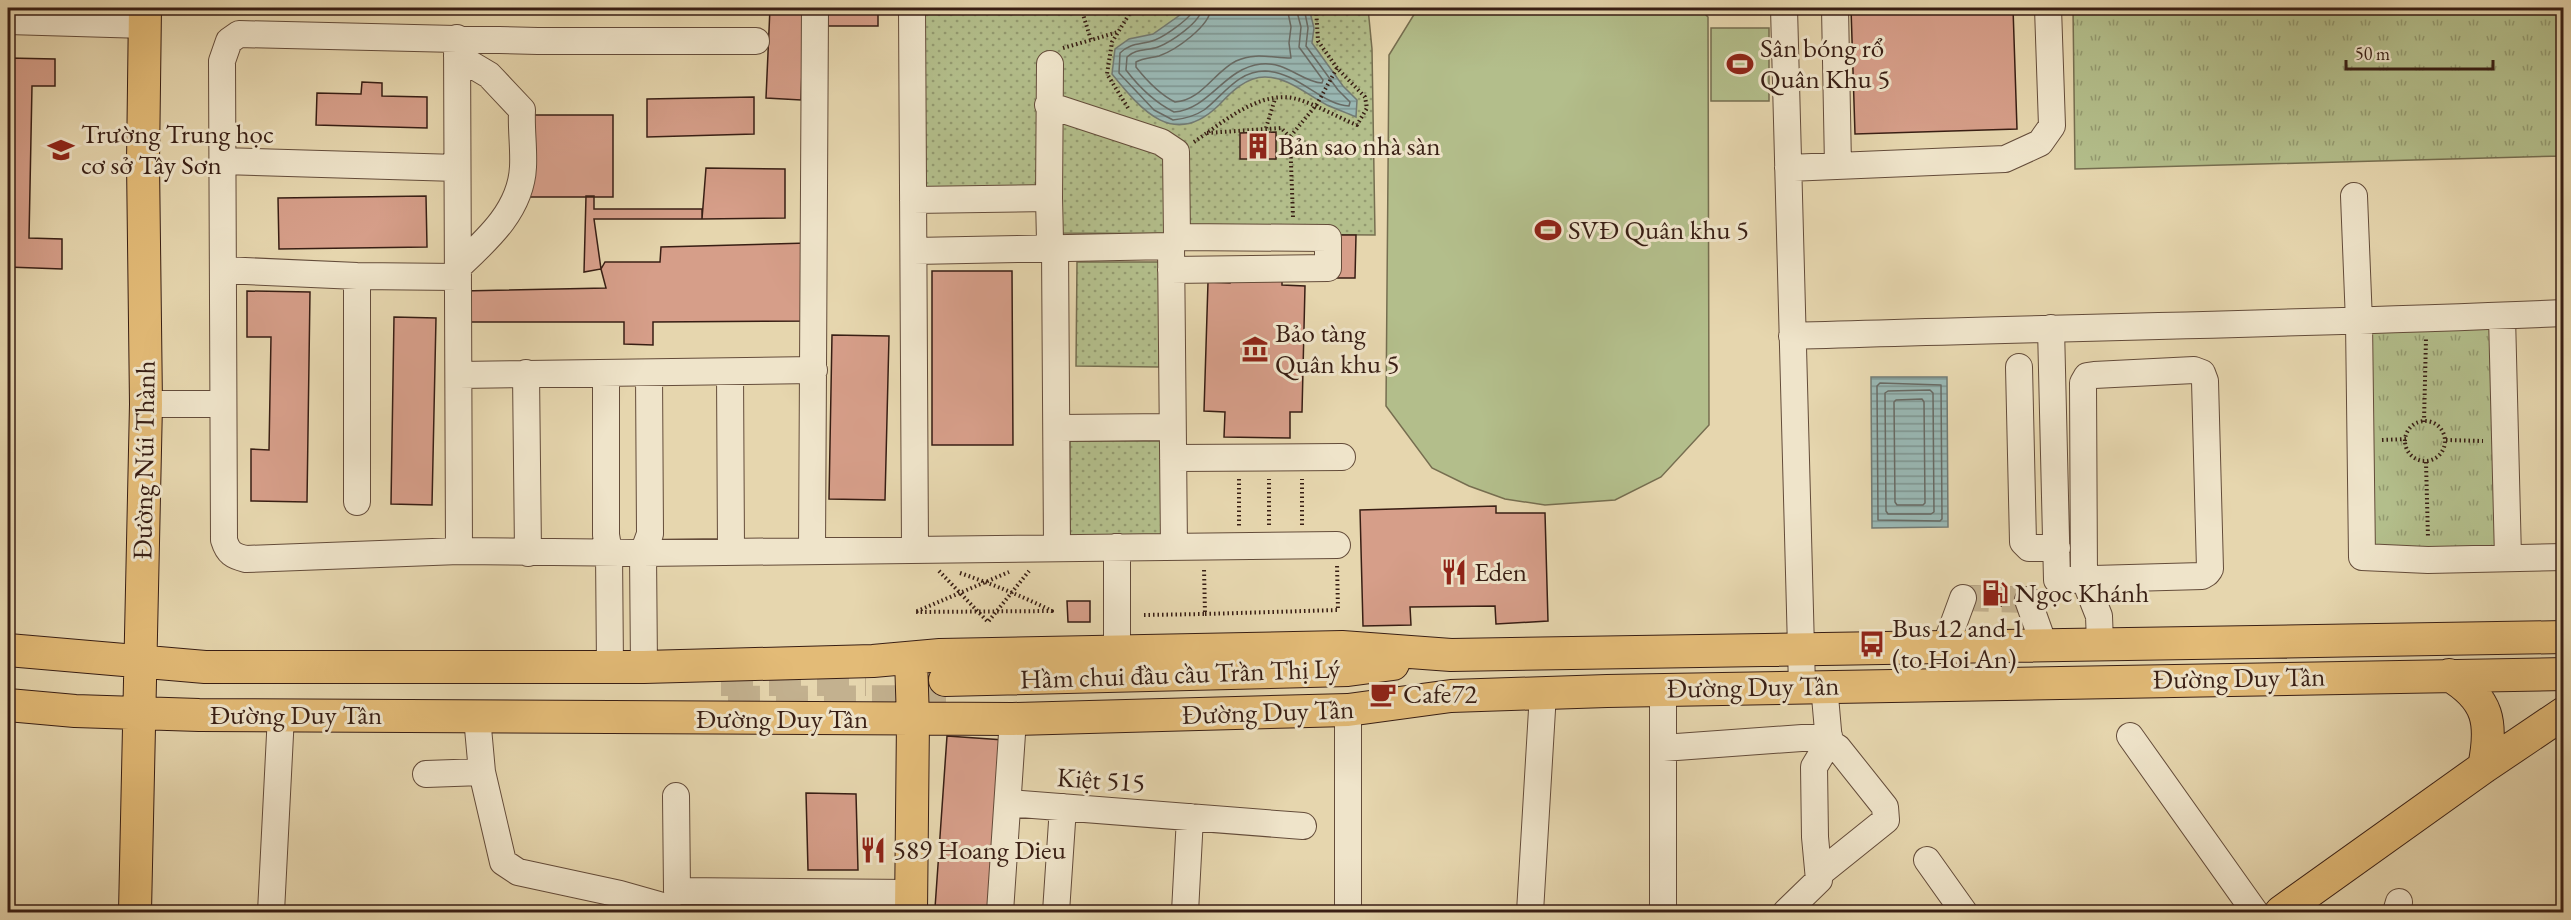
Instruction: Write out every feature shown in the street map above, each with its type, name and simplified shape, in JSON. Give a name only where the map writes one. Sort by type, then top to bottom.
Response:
[{"type":"main road","name":"Đường Núi Thành","points":[[135,912],[146,404],[143,162],[145,16]]},
{"type":"main road","name":"Đường Duy Tân","points":[[8,651],[206,666],[644,667],[911,659],[940,655],[1342,647],[1451,655],[2564,637]]},
{"type":"main road","name":"Hầm chui đầu cầu Trần Thị Lý","points":[[1451,655],[1348,670],[946,691],[1349,690],[1451,696]]},
{"type":"main road","points":[[911,659],[913,720],[911,902]]},
{"type":"main road","points":[[557,667],[558,717]]},
{"type":"main road","name":"Đường Duy Tân","points":[[8,705],[140,714],[1013,719],[1348,710],[1451,696],[1663,689],[2564,674]]},
{"type":"main road","points":[[2449,675],[2476,695],[2487,717],[2490,737],[2484,767]]},
{"type":"main road","points":[[2281,912],[2484,767],[2564,713]]},
{"type":"street","points":[[812,549],[815,8]]},
{"type":"street","points":[[912,8],[915,549]]},
{"type":"street","points":[[1784,8],[1800,649],[1829,739],[1885,807],[1887,813],[1886,820],[1820,873]]},
{"type":"street","points":[[1835,8],[1838,166]]},
{"type":"street","points":[[1788,168],[2005,159],[2040,143],[2052,126],[2048,8]]},
{"type":"street","points":[[8,21],[145,16]]},
{"type":"street","points":[[756,41],[538,41],[457,47],[238,34],[228,41],[222,61],[224,540],[228,551],[246,559],[459,551],[528,553],[1337,544]]},
{"type":"street","points":[[457,47],[459,551]]},
{"type":"street","points":[[223,270],[357,276],[458,272],[493,235],[513,205],[523,169],[522,110],[489,75],[457,47]]},
{"type":"street","points":[[1050,63],[1049,198],[1050,241],[1055,248],[1057,548]]},
{"type":"street","points":[[1048,105],[1161,142],[1176,152],[1172,427],[1174,547]]},
{"type":"street","points":[[222,161],[458,168]]},
{"type":"street","points":[[2354,196],[2359,322],[2362,557],[2428,560],[2564,557]]},
{"type":"street","points":[[913,200],[1049,198]]},
{"type":"street","points":[[914,251],[1055,248],[1173,251],[1328,268],[1328,238],[1294,238],[1173,251]]},
{"type":"street","points":[[357,276],[357,501]]},
{"type":"street","points":[[1792,336],[2359,322],[2564,313]]},
{"type":"street","points":[[2502,316],[2508,558]]},
{"type":"street","points":[[2051,328],[2057,580],[2084,578],[2202,576],[2207,573],[2210,568],[2205,381],[2202,372],[2194,370],[2087,376],[2083,383],[2084,578],[2099,616],[2100,644]]},
{"type":"street","points":[[2019,367],[2023,542],[2029,548],[2057,548]]},
{"type":"street","points":[[459,375],[814,370]]},
{"type":"street","points":[[730,372],[731,550]]},
{"type":"street","points":[[526,373],[528,553]]},
{"type":"street","points":[[606,373],[606,535],[609,552],[610,667]]},
{"type":"street","points":[[644,667],[644,552],[650,534],[649,373]]},
{"type":"street","points":[[146,404],[223,404]]},
{"type":"street","points":[[1058,428],[1172,427]]},
{"type":"street","points":[[1173,458],[1342,457]]},
{"type":"street","points":[[1117,547],[1117,651]]},
{"type":"street","points":[[1945,647],[1963,598]]},
{"type":"street","points":[[2028,600],[2044,645]]},
{"type":"street","points":[[1663,689],[1663,912],[1671,912]]},
{"type":"street","points":[[1530,912],[1543,693]]},
{"type":"street","points":[[1348,710],[1348,912]]},
{"type":"street","points":[[271,912],[281,715]]},
{"type":"street","points":[[477,717],[482,772],[503,862],[518,872],[619,903],[666,907],[670,912]]},
{"type":"street","points":[[1000,912],[1013,719]]},
{"type":"street","points":[[2130,736],[2255,912]]},
{"type":"street","points":[[1663,748],[1829,739]]},
{"type":"street","points":[[1786,912],[1820,880],[1815,837],[1814,767],[1829,739]]},
{"type":"street","points":[[426,774],[482,772]]},
{"type":"street","points":[[676,796],[677,891],[911,902]]},
{"type":"street","name":"Kiệt 515","points":[[1008,803],[1303,826]]},
{"type":"street","points":[[1056,912],[1063,807]]},
{"type":"street","points":[[1185,912],[1190,817]]},
{"type":"street","points":[[1927,860],[1964,912]]},
{"type":"path","points":[[1081,8],[1091,40],[1118,32]]},
{"type":"path","points":[[1133,8],[1112,42],[1107,74],[1125,104],[1141,121],[1139,135]]},
{"type":"path","points":[[1176,154],[1241,109],[1263,100],[1296,98],[1357,125],[1367,108],[1365,97],[1337,68],[1318,41],[1316,8]]},
{"type":"path","points":[[1294,238],[1290,136],[1316,106],[1337,68]]},
{"type":"path","points":[[1266,128],[1275,99]]},
{"type":"path","points":[[1206,134],[1281,128],[1290,136]]},
{"type":"path","points":[[2424,422],[2427,319]]},
{"type":"path","points":[[2424,422],[2436,424],[2444,434],[2445,440],[2438,457],[2426,461],[2413,457],[2406,446],[2411,427],[2424,422]]},
{"type":"path","points":[[2445,440],[2505,442]]},
{"type":"path","points":[[1269,457],[1269,545]]},
{"type":"path","points":[[1302,457],[1302,545]]},
{"type":"path","points":[[1239,458],[1239,546]]},
{"type":"path","points":[[2426,461],[2428,560]]},
{"type":"path","points":[[1144,615],[1338,610],[1337,544]]},
{"type":"path","points":[[1204,546],[1205,614]]},
{"type":"path","points":[[937,569],[988,622],[1031,568]]},
{"type":"path","points":[[951,569],[984,582],[1012,592],[1052,611],[915,612],[984,582],[1016,569]]},
{"type":"green space","points":[[904,8],[1368,8],[1372,49],[1375,235],[1057,233],[1056,194],[904,192]]},
{"type":"green space","name":"SVĐ Quân khu 5","points":[[1418,8],[1699,8],[1708,17],[1709,425],[1661,477],[1615,500],[1545,505],[1505,499],[1469,486],[1432,468],[1386,406],[1389,55]]},
{"type":"green space","points":[[2073,8],[2563,8],[2563,156],[2075,169]]},
{"type":"green space","name":"Sân bóng rổ Quân Khu 5","points":[[1711,28],[1769,28],[1769,101],[1711,101]]},
{"type":"green space","points":[[1077,262],[1159,262],[1159,367],[1076,366]]},
{"type":"green space","points":[[2502,316],[2508,558],[2362,557],[2359,322]]},
{"type":"green space","points":[[1070,441],[1164,441],[1164,536],[1070,536]]},
{"type":"water","points":[[1190,8],[1309,8],[1314,28],[1312,43],[1343,86],[1357,100],[1356,117],[1327,105],[1289,83],[1265,77],[1245,82],[1203,118],[1188,124],[1173,124],[1160,120],[1147,112],[1112,74],[1115,49],[1129,39],[1153,34]]},
{"type":"water","points":[[1871,377],[1947,377],[1948,527],[1872,528]]},
{"type":"building","points":[[770,8],[804,9],[801,100],[766,98]]},
{"type":"building","points":[[828,8],[878,8],[878,26],[828,26]]},
{"type":"building","points":[[1851,8],[2013,8],[2017,129],[1855,134]]},
{"type":"building","points":[[8,58],[55,59],[55,86],[32,86],[29,238],[62,239],[62,269],[8,267]]},
{"type":"building","points":[[362,82],[382,83],[382,96],[427,97],[427,128],[316,125],[317,93],[361,94]]},
{"type":"building","points":[[754,97],[754,134],[647,137],[647,99]]},
{"type":"building","points":[[526,115],[613,115],[613,197],[527,197]]},
{"type":"building","name":"Bản sao nhà sàn","points":[[1276,132],[1276,159],[1240,159],[1240,133]]},
{"type":"building","points":[[706,168],[785,169],[785,218],[702,219]]},
{"type":"building","points":[[426,196],[427,247],[279,249],[278,198]]},
{"type":"building","points":[[586,196],[594,196],[594,209],[702,209],[702,219],[594,219],[601,269],[584,272]]},
{"type":"building","points":[[1333,235],[1356,235],[1355,278],[1333,278]]},
{"type":"building","points":[[808,243],[812,321],[653,322],[653,345],[624,344],[624,322],[462,322],[462,291],[606,288],[601,269],[605,262],[660,262],[661,247]]},
{"type":"building","points":[[932,271],[1012,271],[1013,445],[932,445]]},
{"type":"building","name":"Bảo tàng Quân khu 5","points":[[1230,272],[1282,274],[1282,285],[1305,286],[1302,412],[1290,412],[1290,438],[1224,437],[1225,412],[1204,411],[1208,282],[1230,283]]},
{"type":"building","points":[[247,291],[310,292],[307,502],[251,501],[251,449],[269,450],[271,337],[247,337]]},
{"type":"building","points":[[394,317],[436,318],[432,505],[391,504]]},
{"type":"building","points":[[832,335],[889,336],[885,500],[829,499]]},
{"type":"building","name":"Eden","points":[[1496,506],[1496,513],[1545,513],[1548,621],[1496,624],[1495,606],[1410,607],[1411,625],[1363,626],[1360,510]]},
{"type":"building","name":"Ngọc Khánh","points":[[1963,586],[2028,588],[2028,607],[1962,605]]},
{"type":"building","points":[[1067,601],[1090,601],[1090,622],[1068,622]]},
{"type":"building","points":[[947,736],[1004,740],[993,912],[935,908]]},
{"type":"building","points":[[806,793],[856,794],[858,870],[808,870]]},
{"type":"tunnel","points":[[1963,598],[2028,600]]},
{"type":"tunnel","points":[[721,680],[866,680]]},
{"type":"tunnel","points":[[728,702],[946,701]]},
{"type":"place","name":"Sân bóng rổ Quân Khu 5","points":[[1740,64]]},
{"type":"place","name":"Bản sao nhà sàn","points":[[1258,146]]},
{"type":"place","name":"Trường Trung học cơ sở Tây Sơn","points":[[61,150]]},
{"type":"place","name":"SVĐ Quân khu 5","points":[[1548,230]]},
{"type":"place","name":"Bảo tàng Quân khu 5","points":[[1255,349]]},
{"type":"place","name":"Eden","points":[[1454,572]]},
{"type":"place","name":"Ngọc Khánh","points":[[1995,593]]},
{"type":"place","name":"Bus 12 and 1 (to Hoi An)","points":[[1872,644]]},
{"type":"place","name":"Cafe72","points":[[1383,694]]},
{"type":"place","name":"589 Hoang Dieu","points":[[873,850]]}]
